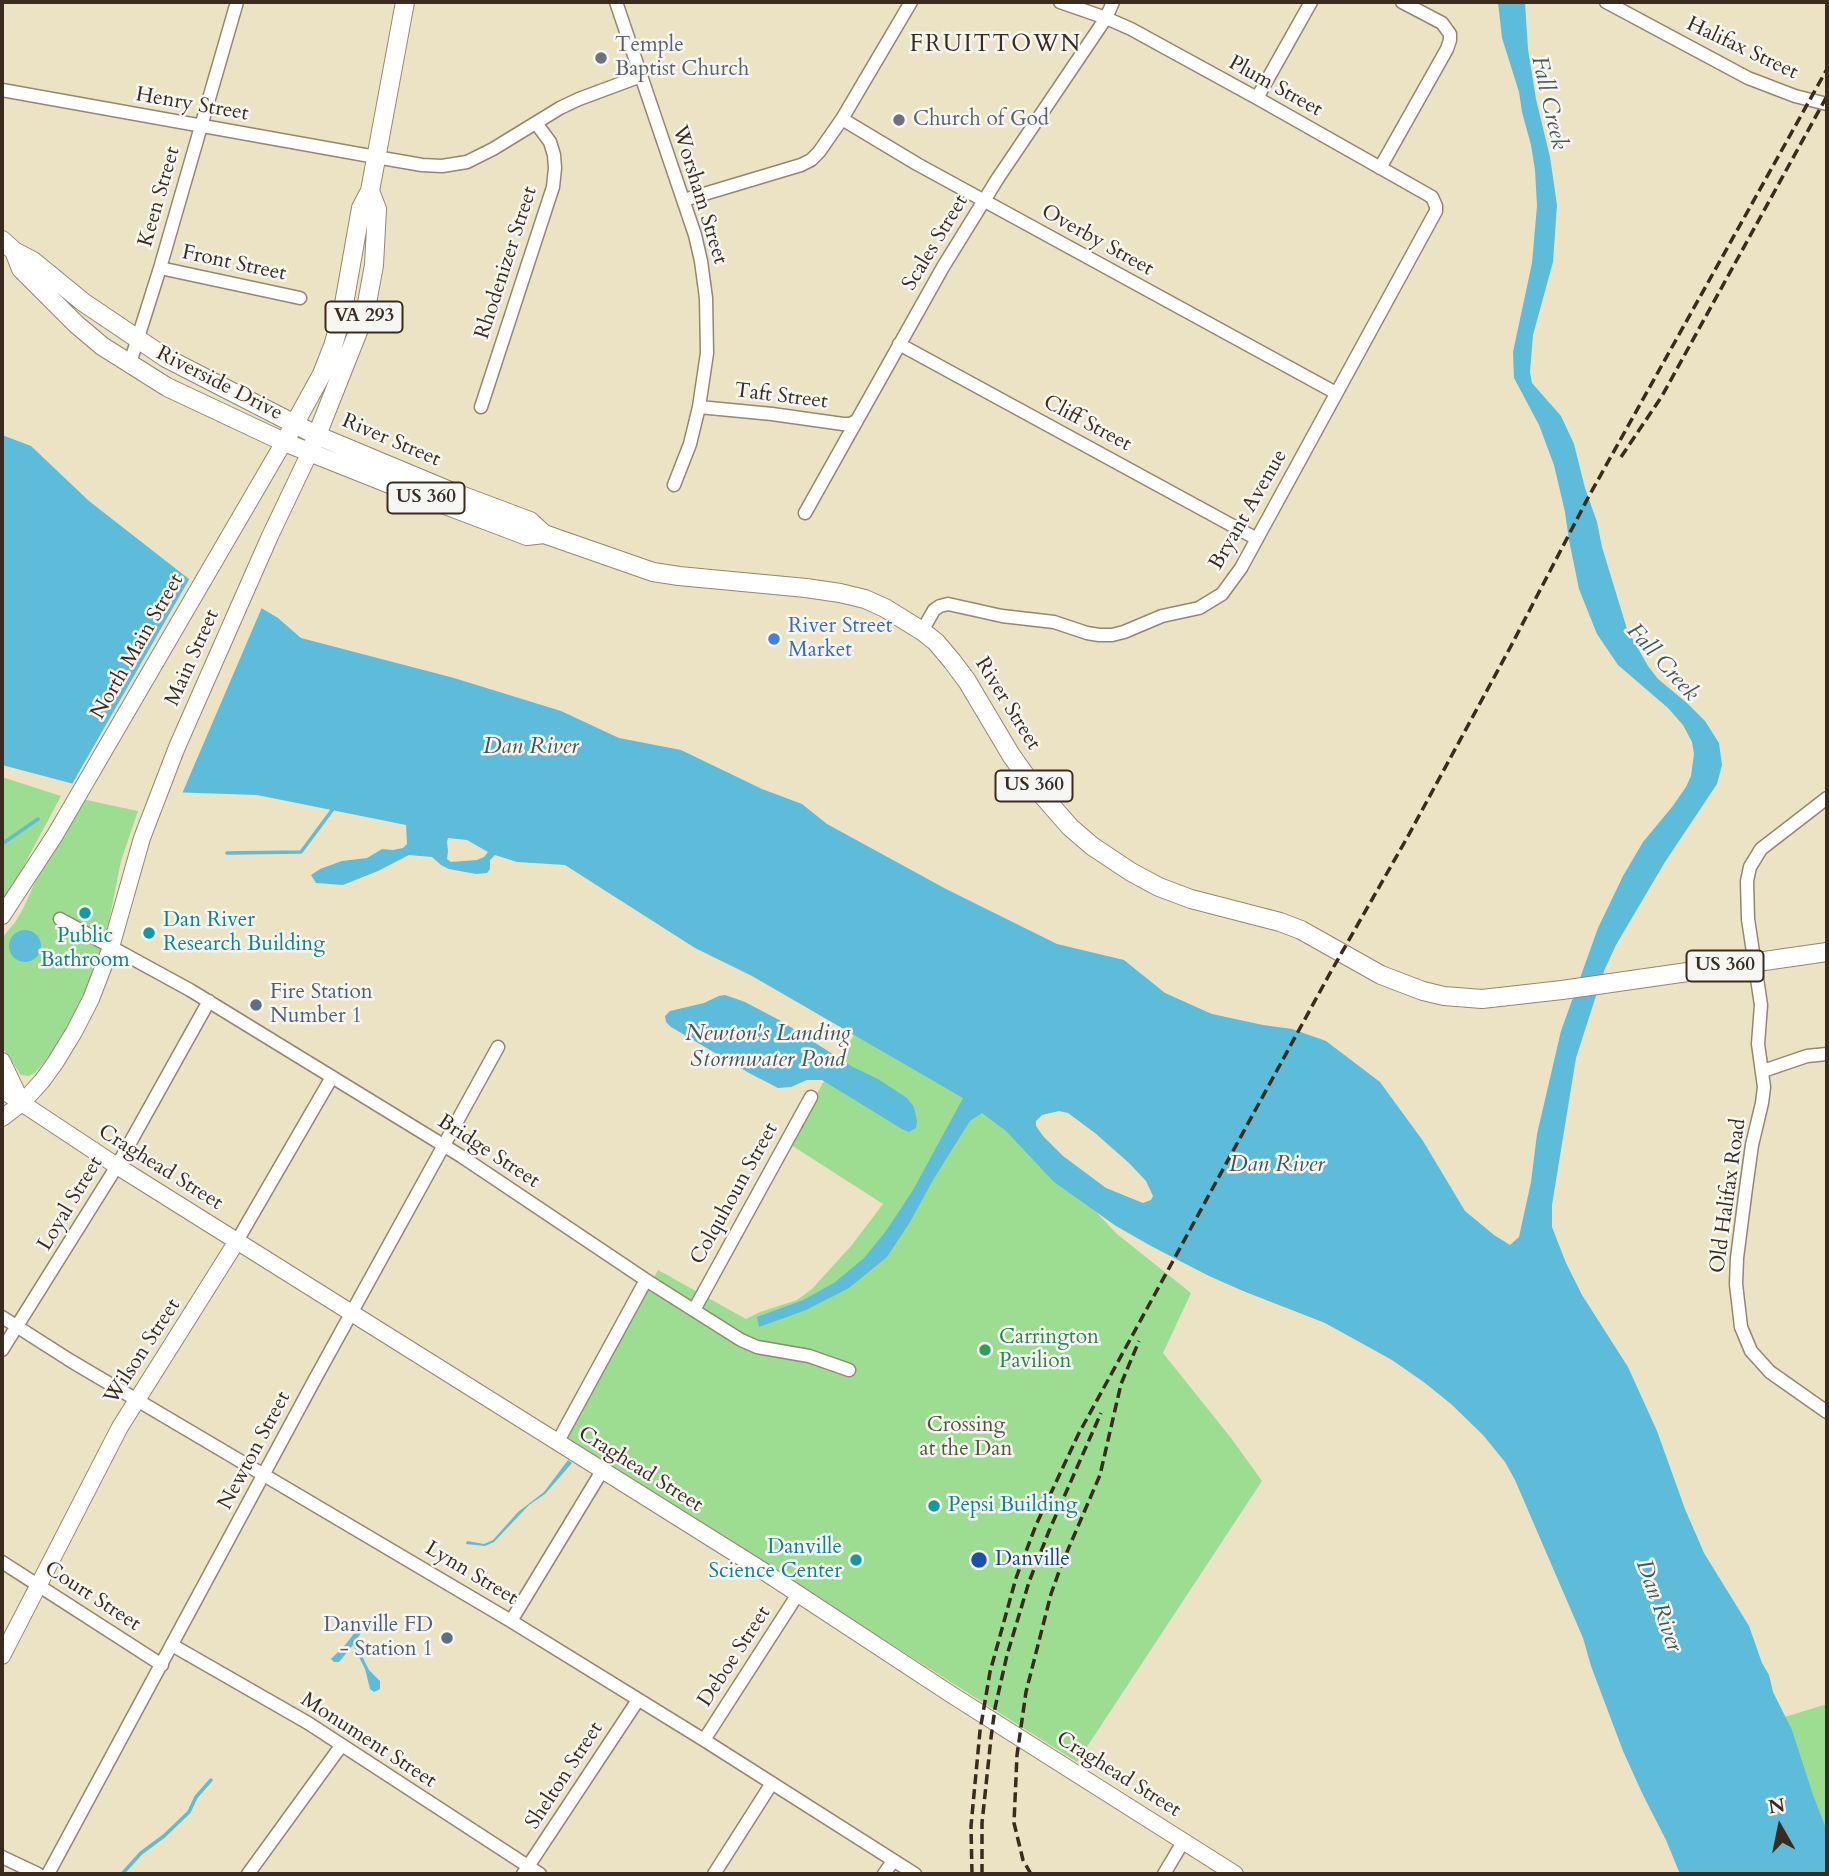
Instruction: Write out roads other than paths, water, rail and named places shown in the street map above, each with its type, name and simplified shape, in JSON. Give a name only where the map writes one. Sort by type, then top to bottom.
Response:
[{"type":"main road","name":"VA 293","points":[[284,442],[322,374],[342,315],[360,208],[370,191],[405,2]]},
{"type":"main road","name":"VA 293","points":[[313,444],[365,314],[374,265],[377,209],[370,191]]},
{"type":"main road","name":"Riverside Drive","points":[[8,246],[33,261],[83,302],[166,358],[294,425]]},
{"type":"main road","name":"Riverside Drive","points":[[8,246],[21,269],[68,317],[102,346],[167,387],[284,442]]},
{"type":"main road","name":"River Street","points":[[294,425],[313,444]]},
{"type":"main road","name":"River Street","points":[[284,442],[313,444],[450,491],[530,521],[544,534],[653,572],[840,593],[885,608],[936,642],[967,681],[1011,755],[1051,807],[1092,845],[1131,872],[1159,887],[1191,899],[1301,930],[1381,975],[1423,990],[1444,996],[1482,999],[1754,962]]},
{"type":"main road","name":"North Main Street","points":[[2,916],[55,835],[284,442]]},
{"type":"main road","name":"Main Street","points":[[111,947],[142,838],[177,747],[313,444]]},
{"type":"main road","name":"VA 293","points":[[2,1118],[22,1103],[55,1063],[91,999],[111,947]]},
{"type":"main road","name":"US 360","points":[[1754,962],[1827,952]]},
{"type":"main road","points":[[2,1060],[22,1103]]},
{"type":"main road","name":"Craghead Street","points":[[2,1090],[117,1166],[798,1594],[1235,1874]]},
{"type":"main road","name":"Wilson Street","points":[[2,1656],[120,1427],[237,1241]]},
{"type":"street","name":"Keen Street","points":[[130,362],[237,2]]},
{"type":"street","name":"Worsham Street","points":[[616,2],[684,200],[701,261],[706,298],[707,353],[699,407],[690,444],[674,485]]},
{"type":"street","points":[[684,200],[801,165],[819,152],[842,119],[911,2]]},
{"type":"street","name":"Plum Street","points":[[1060,2],[1131,29],[1432,197],[1436,211],[1424,232]]},
{"type":"street","name":"Scales Street","points":[[805,513],[943,267],[998,178],[1106,18],[1113,2]]},
{"type":"street","points":[[1257,98],[1311,2]]},
{"type":"street","points":[[1380,168],[1447,49],[1450,34],[1442,23],[1402,2]]},
{"type":"street","name":"Halifax Street","points":[[1606,2],[1748,78],[1795,96],[1827,104]]},
{"type":"street","points":[[536,123],[579,99],[641,76]]},
{"type":"street","name":"Henry Street","points":[[2,90],[422,165],[442,166],[467,162],[536,123]]},
{"type":"street","name":"Overby Street","points":[[842,119],[917,164],[1336,393]]},
{"type":"street","name":"Rhodenizer Street","points":[[481,407],[553,187],[554,155],[550,142],[536,123]]},
{"type":"street","name":"Bryant Avenue","points":[[922,631],[934,610],[948,604],[1002,616],[1054,622],[1099,635],[1124,632],[1162,616],[1199,607],[1222,594],[1241,568],[1424,232]]},
{"type":"street","name":"Front Street","points":[[160,268],[300,298]]},
{"type":"street","name":"Cliff Street","points":[[899,344],[1257,538]]},
{"type":"street","name":"Taft Street","points":[[699,407],[772,414],[843,425],[856,421]]},
{"type":"street","name":"Old Halifax Road","points":[[1827,798],[1761,849],[1750,867],[1746,899],[1761,1005],[1758,1044],[1764,1087],[1752,1145],[1736,1284],[1741,1327],[1746,1341],[1762,1364],[1827,1412]]},
{"type":"street","name":"Bridge Street","points":[[60,919],[209,1001],[444,1146],[741,1340],[757,1347],[809,1356],[849,1370]]},
{"type":"street","name":"Loyal Street","points":[[2,1350],[117,1166],[209,1001]]},
{"type":"street","name":"Newton Street","points":[[48,1874],[263,1474],[498,1047]]},
{"type":"street","points":[[1763,1071],[1807,1056],[1827,1054]]},
{"type":"street","name":"Wilson Street","points":[[237,1241],[332,1077]]},
{"type":"street","name":"Colquhoun Street","points":[[694,1310],[811,1097]]},
{"type":"street","points":[[557,1443],[646,1280]]},
{"type":"street","name":"Lynn Street","points":[[2,1317],[511,1621],[915,1874]]},
{"type":"street","points":[[511,1621],[602,1471]]},
{"type":"street","name":"Court Street","points":[[2,1562],[162,1665]]},
{"type":"street","name":"Deboe Street","points":[[704,1740],[798,1594]]},
{"type":"street","name":"Monument Street","points":[[172,1645],[308,1723],[526,1871],[540,1874]]},
{"type":"street","name":"Shelton Street","points":[[526,1871],[638,1700]]},
{"type":"street","points":[[248,1874],[341,1745]]},
{"type":"street","points":[[714,1874],[772,1783]]},
{"type":"street","points":[[1164,1874],[1184,1842]]},
{"type":"street","points":[[2,1857],[38,1874]]},
{"type":"street","points":[[884,1874],[893,1860]]},
{"type":"water","name":"Dan River","points":[[1498,2],[1525,2],[1528,49],[1557,205],[1553,262],[1533,335],[1530,372],[1532,383],[1561,416],[1574,444],[1627,629],[1658,679],[1705,721],[1719,743],[1722,765],[1717,784],[1665,862],[1616,945],[1604,971],[1576,1058],[1552,1205],[1552,1227],[1582,1295],[1628,1367],[1657,1431],[1704,1553],[1749,1626],[1773,1692],[1792,1730],[1827,1831],[1827,1874],[1680,1874],[1623,1751],[1583,1638],[1515,1480],[1505,1462],[1483,1435],[1451,1404],[1392,1360],[1325,1323],[1209,1276],[1116,1226],[1054,1182],[1006,1131],[982,1113],[970,1121],[887,1257],[849,1288],[806,1310],[759,1327],[757,1317],[803,1300],[834,1283],[864,1258],[913,1190],[963,1098],[752,976],[695,948],[565,865],[517,862],[495,855],[490,860],[487,873],[476,874],[449,869],[432,857],[409,855],[343,885],[316,883],[311,875],[320,869],[342,861],[367,858],[382,849],[403,848],[407,844],[406,825],[257,795],[138,791],[108,793],[2,765],[2,435],[31,446],[89,501],[189,579],[231,590],[278,618],[301,638],[454,678],[561,711],[619,738],[681,750],[762,789],[802,804],[827,824],[946,889],[1057,944],[1124,960],[1165,993],[1212,1014],[1292,1029],[1326,1041],[1380,1082],[1423,1141],[1465,1211],[1510,1245],[1519,1237],[1531,1182],[1537,1134],[1561,1031],[1598,928],[1643,842],[1686,787],[1691,776],[1694,754],[1692,742],[1683,725],[1668,708],[1618,665],[1597,634],[1579,589],[1554,465],[1539,425],[1514,378],[1513,352],[1532,263],[1537,206],[1531,145],[1519,92],[1502,38]],"holes":[[[448,838],[467,840],[488,852],[477,860],[451,862],[447,859]],[[1059,1111],[1068,1113],[1095,1133],[1129,1163],[1146,1181],[1153,1196],[1151,1200],[1143,1203],[1106,1188],[1063,1156],[1036,1126],[1036,1121],[1042,1115]]]},
{"type":"water","points":[[25,930],[36,935],[41,946],[36,957],[25,962],[14,957],[9,946],[14,935]]},
{"type":"water","name":"Newton's Landing Stormwater Pond","points":[[725,995],[781,1021],[907,1098],[914,1107],[916,1128],[909,1132],[902,1129],[822,1080],[807,1080],[791,1087],[778,1088],[666,1022],[665,1016],[670,1011]]},
{"type":"water","points":[[568,1460],[572,1463],[545,1494],[529,1505],[494,1542],[485,1546],[466,1544],[467,1541],[484,1544],[493,1540],[518,1512],[544,1492]]},
{"type":"water","points":[[370,1618],[373,1621],[372,1627],[361,1633],[355,1642],[369,1670],[380,1681],[380,1689],[374,1692],[370,1689],[365,1669],[353,1645],[339,1662],[331,1659],[365,1619]]},
{"type":"waterway","points":[[227,853],[301,852],[333,809]]},
{"type":"waterway","points":[[2,844],[38,819]]},
{"type":"waterway","points":[[122,1874],[141,1853],[189,1812],[196,1797],[211,1780]]},
{"type":"railway","points":[[972,1874],[971,1826],[980,1731],[990,1672],[1016,1578],[1036,1525],[1078,1435],[1329,975],[1407,838],[1589,496],[1827,69]]},
{"type":"railway","points":[[1621,457],[1662,396],[1827,96]]},
{"type":"railway","points":[[1031,1874],[1023,1860],[1014,1823],[1017,1755],[1026,1692],[1051,1594],[1100,1475],[1121,1384],[1139,1341]]},
{"type":"railway","points":[[982,1874],[982,1823],[991,1738],[1007,1655],[1029,1582],[1101,1413]]},
{"type":"place","name":"Temple Baptist Church","points":[[601,58]]},
{"type":"place","name":"Church of God","points":[[899,120]]},
{"type":"place","name":"River Street Market","points":[[774,639]]},
{"type":"place","name":"Public Bathroom","points":[[85,913]]},
{"type":"place","name":"Dan River Research Building","points":[[149,933]]},
{"type":"place","name":"Fire Station Number 1","points":[[256,1005]]},
{"type":"place","name":"Carrington Pavilion","points":[[985,1350]]},
{"type":"place","name":"Pepsi Building","points":[[934,1506]]},
{"type":"place","name":"Danville Science Center","points":[[856,1560]]},
{"type":"place","name":"Danville","points":[[979,1560]]},
{"type":"place","name":"Danville FD - Station 1","points":[[447,1638]]},
{"type":"district","name":"FRUITTOWN","points":[[996,46]]},
{"type":"water label","name":"Fall Creek","points":[[1548,103]]},
{"type":"water label","name":"Fall Creek","points":[[1662,663]]},
{"type":"park label","name":"Crossing at the Dan","points":[[966,1438]]}]
